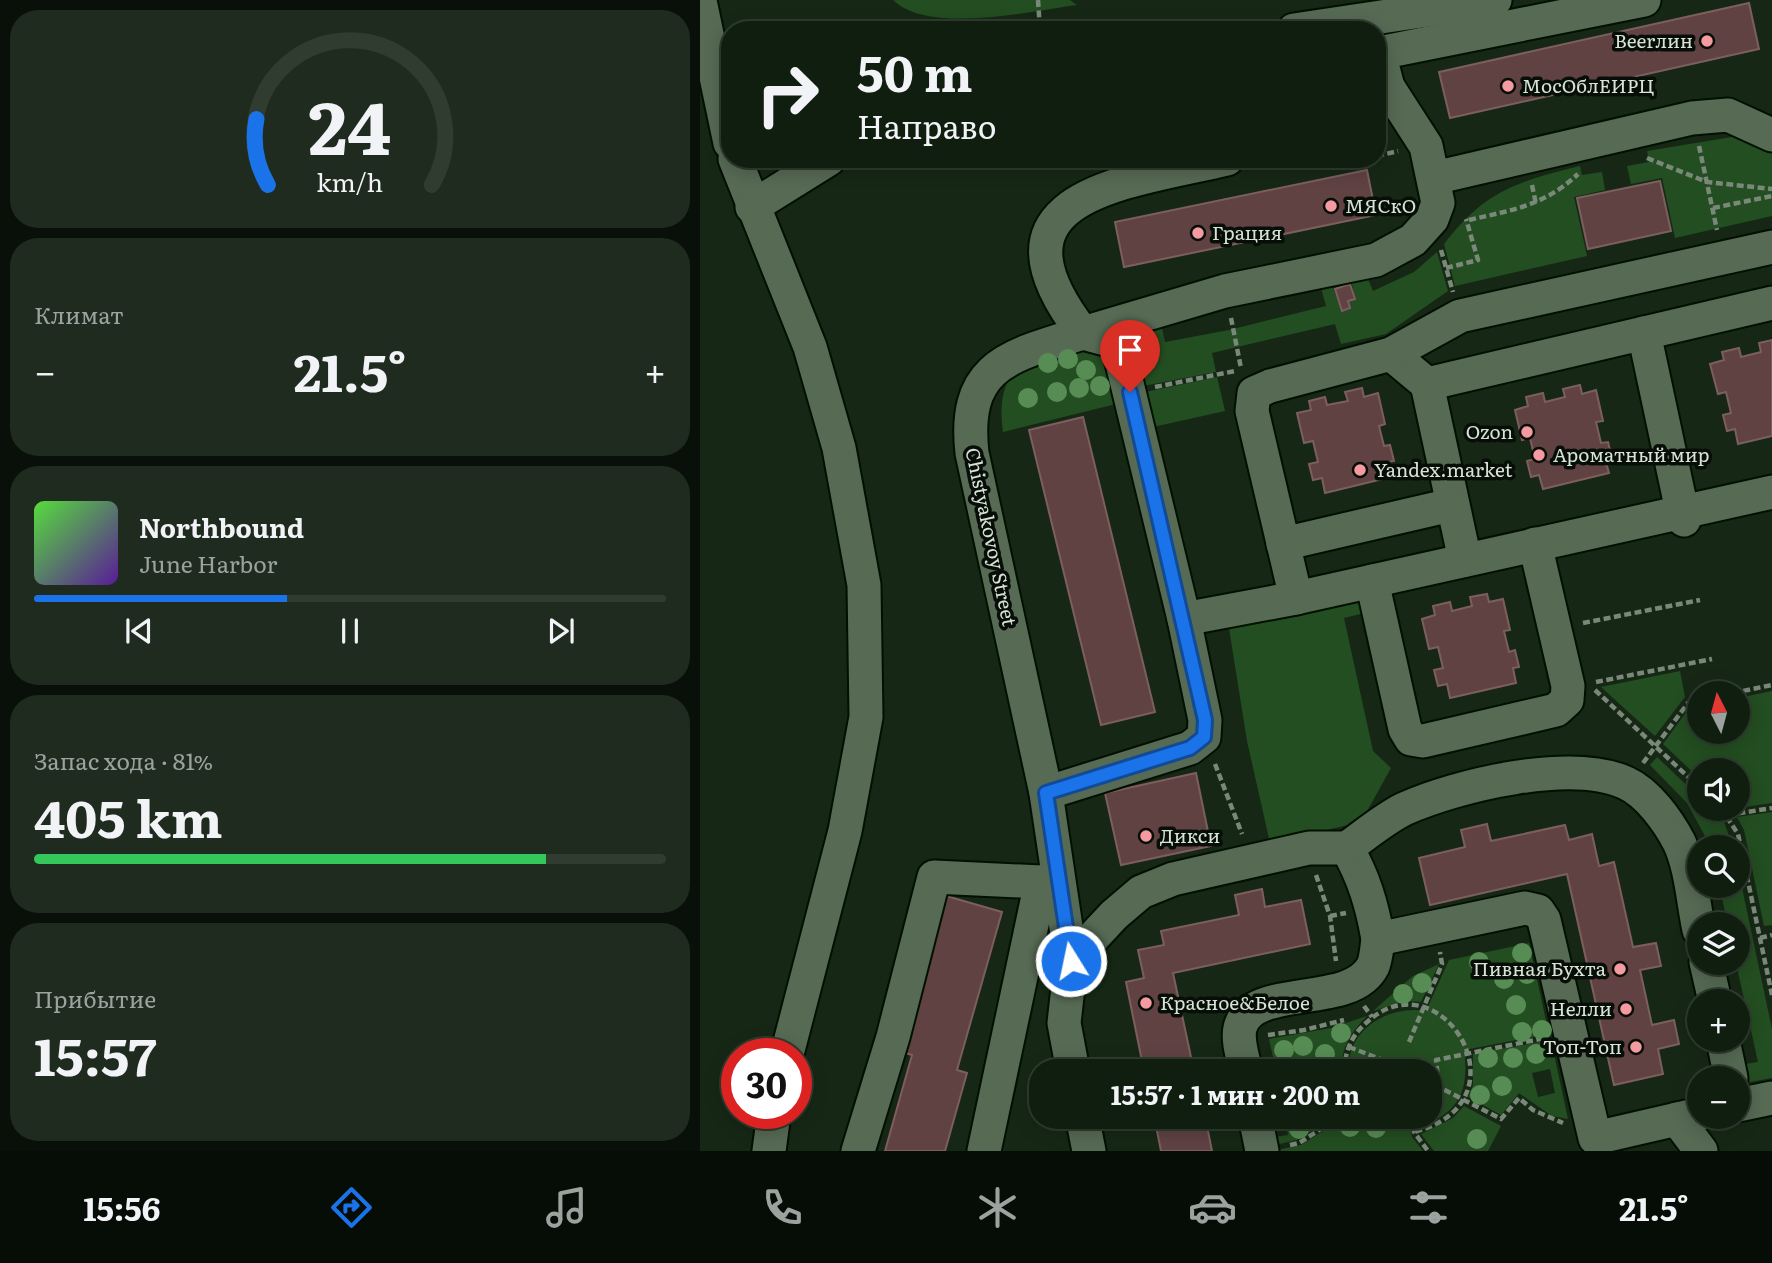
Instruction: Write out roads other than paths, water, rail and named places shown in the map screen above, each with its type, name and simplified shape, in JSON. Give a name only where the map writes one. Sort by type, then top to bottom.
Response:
[{"type":"street","points":[[713,66],[723,0]]},
{"type":"street","points":[[1386,33],[1495,0]]},
{"type":"street","points":[[1386,35],[1644,0]]},
{"type":"street","points":[[700,1],[721,102]]},
{"type":"street","points":[[1386,95],[1426,145],[1435,200],[1612,138],[1692,118],[1728,115],[1772,135]]},
{"type":"street","points":[[738,168],[810,347],[839,448],[864,585],[866,717],[845,831],[791,1038]]},
{"type":"street","points":[[752,207],[815,168]]},
{"type":"street","points":[[1046,793],[1190,748],[1204,737],[1205,720],[1184,619],[1117,342],[1083,333],[1059,302],[1046,267],[1049,228],[1075,201],[1109,187],[1189,168]]},
{"type":"street","name":"Chistyakovoy Street","points":[[1071,1059],[1064,1023],[1071,961],[1049,881],[1046,793],[972,453],[971,408],[980,385],[998,365],[1025,351],[1226,291],[1376,260],[1413,240],[1435,200]]},
{"type":"street","points":[[1296,598],[1252,411],[1254,393],[1270,386],[1391,355],[1460,316],[1772,247]]},
{"type":"street","points":[[1427,384],[1772,303]]},
{"type":"street","points":[[1644,333],[1683,516]]},
{"type":"street","points":[[1391,355],[1427,384],[1465,560]]},
{"type":"street","points":[[1184,619],[1296,598],[1535,544],[1683,516],[1772,492]]},
{"type":"street","points":[[1283,544],[1451,505]]},
{"type":"street","points":[[1372,581],[1405,729],[1411,739],[1423,741],[1556,710],[1567,700],[1568,686],[1535,544]]},
{"type":"street","points":[[1071,961],[1114,915],[1140,892],[1173,879],[1309,848],[1346,848],[1402,810],[1475,787],[1554,772],[1598,774],[1629,784],[1666,821],[1680,844],[1695,912]]},
{"type":"street","points":[[1244,1059],[1240,1028],[1248,1014],[1261,1005],[1342,988],[1361,979],[1373,966],[1378,939],[1362,875],[1346,848]]},
{"type":"street","points":[[858,1151],[893,1037],[934,877],[1049,881],[984,1151]]},
{"type":"street","points":[[1378,939],[1525,908],[1538,911],[1544,920],[1570,1034],[1587,1138],[1687,1117]]},
{"type":"street","points":[[1750,1103],[1772,1098]]},
{"type":"street","points":[[769,1151],[772,1129]]},
{"type":"street","points":[[1085,1129],[1089,1151]]},
{"type":"street","points":[[1258,1129],[1262,1150]]},
{"type":"street","points":[[1693,1129],[1701,1151]]},
{"type":"place","name":"Beerлин","points":[[1707,41]]},
{"type":"place","name":"МосОблЕИРЦ","points":[[1508,86]]},
{"type":"place","name":"МЯСкО","points":[[1331,206]]},
{"type":"place","name":"Грация","points":[[1198,233]]},
{"type":"place","name":"Ozon","points":[[1527,432]]},
{"type":"place","name":"Ароматный мир","points":[[1539,455]]},
{"type":"place","name":"Yandex.market","points":[[1360,470]]},
{"type":"place","name":"Дикси","points":[[1146,836]]},
{"type":"place","name":"Пивная Бухта","points":[[1620,969]]},
{"type":"place","name":"Красное&Белое","points":[[1146,1003]]},
{"type":"place","name":"Нелли","points":[[1626,1009]]},
{"type":"place","name":"Топ-Топ","points":[[1636,1047]]}]
